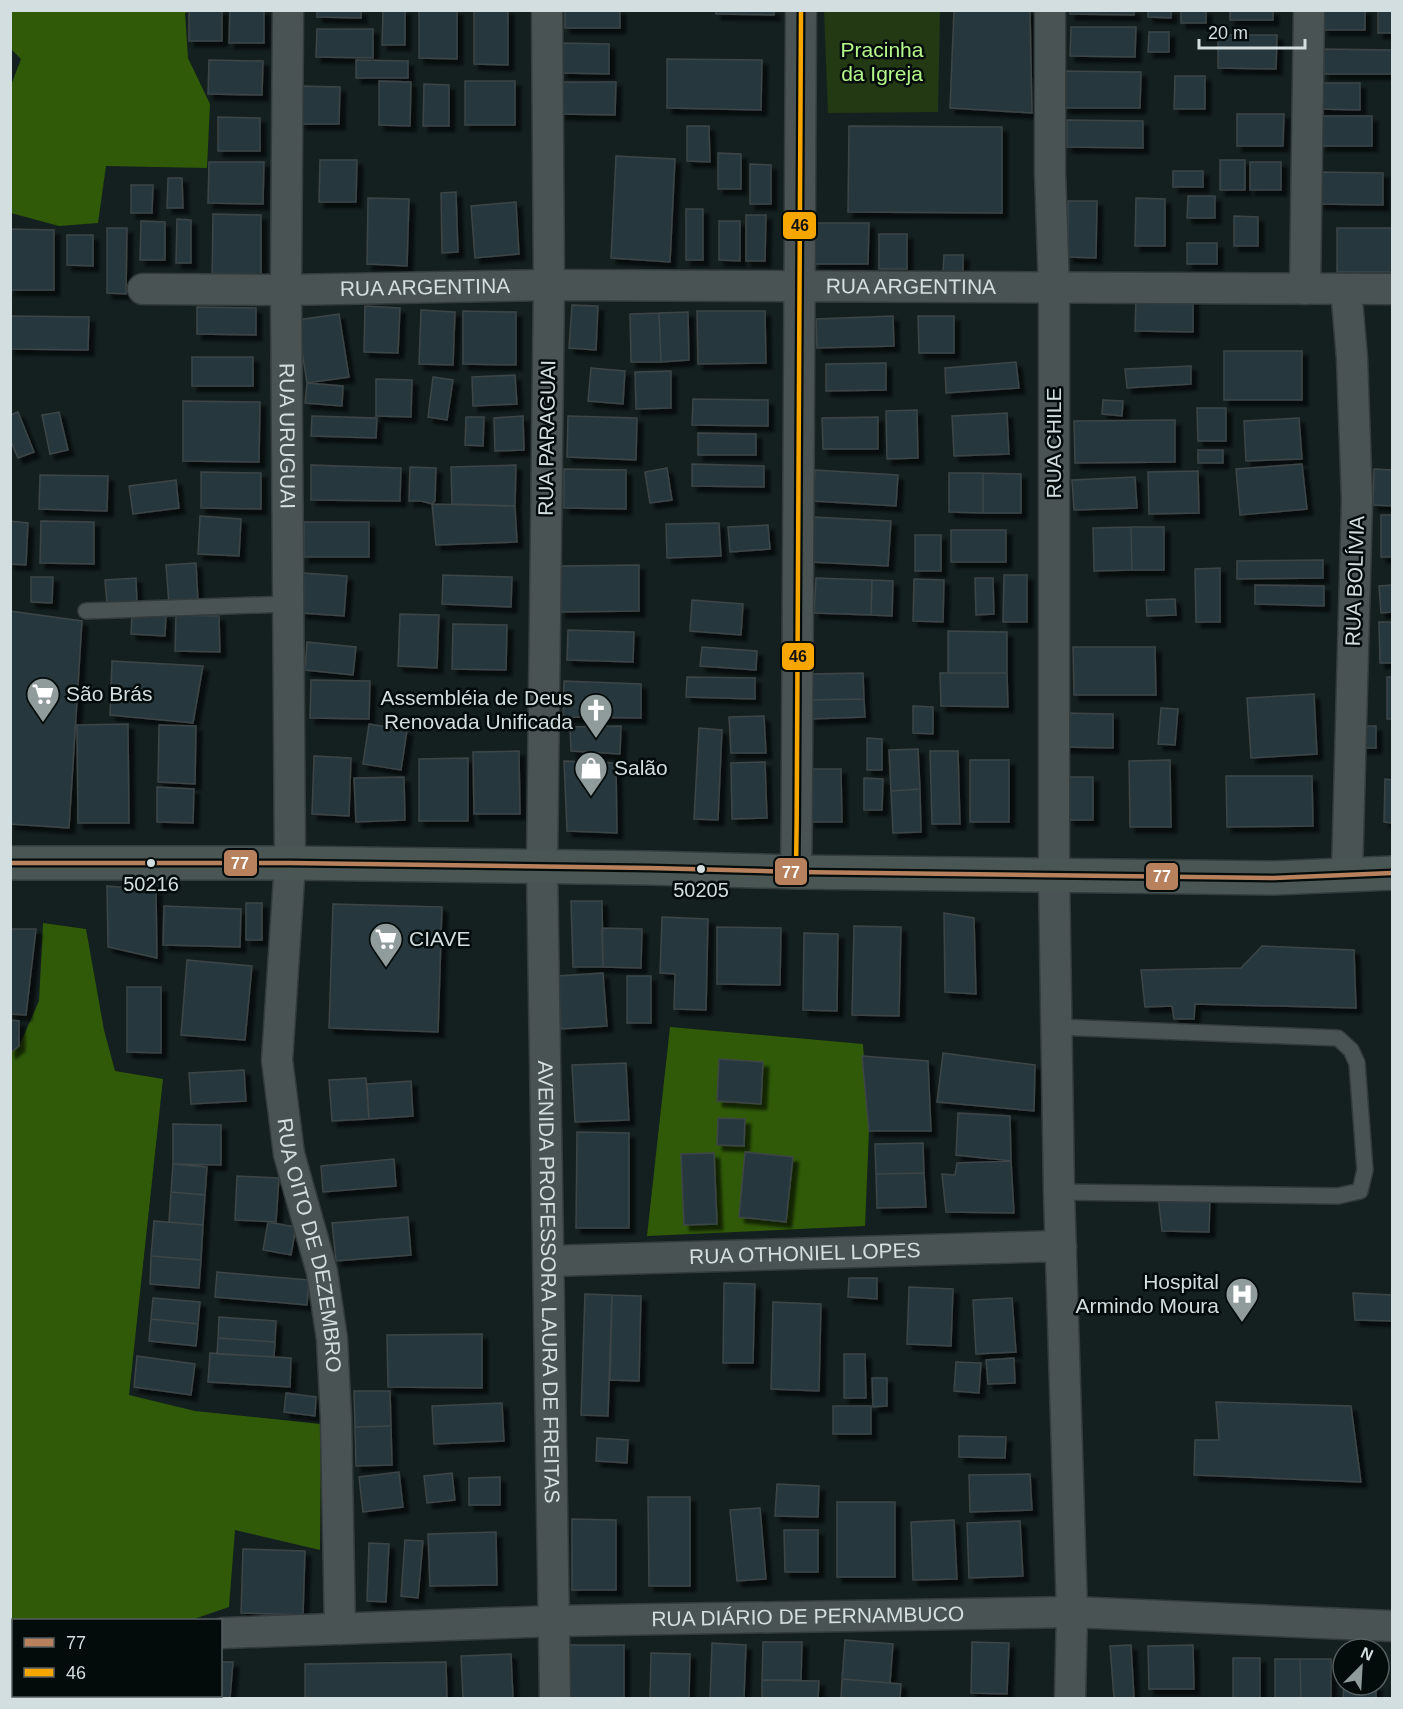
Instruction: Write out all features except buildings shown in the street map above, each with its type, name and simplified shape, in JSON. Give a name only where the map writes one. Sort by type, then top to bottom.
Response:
[{"type":"main road","points":[[10,863],[290,863],[1274,878],[1392,873]]},
{"type":"street","name":"RUA URUGUAI","points":[[288,10],[285,290],[290,863]]},
{"type":"street","name":"RUA PARAGUAI","points":[[542,866],[549,285],[547,10]]},
{"type":"street","points":[[796,872],[801,10]]},
{"type":"street","name":"RUA CHILE","points":[[1050,10],[1050,172],[1054,288],[1054,875],[1059,1192],[1072,1612],[1070,1698]]},
{"type":"street","points":[[1305,289],[1309,10]]},
{"type":"street","name":"RUA ARGENTINA","points":[[143,289],[285,290],[549,285],[1392,289]]},
{"type":"street","name":"RUA BOLÍVIA","points":[[1346,289],[1352,358],[1357,501],[1347,874]]},
{"type":"street","name":"RUA OITO DE DEZEMBRO","points":[[290,863],[277,1060],[289,1154],[322,1272],[332,1339],[340,1629]]},
{"type":"street","name":"AVENIDA PROFESSORA LAURA DE FREITAS","points":[[542,866],[555,1698]]},
{"type":"street","name":"RUA OTHONIEL LOPES","points":[[549,1261],[1061,1246]]},
{"type":"street","name":"RUA DIÁRIO DE PERNAMBUCO","points":[[223,1633],[555,1621],[1072,1612],[1392,1626]]},
{"type":"lane","points":[[86,611],[288,604]]},
{"type":"lane","points":[[1056,1027],[1338,1038],[1351,1050],[1358,1063],[1365,1170],[1360,1191],[1338,1196],[1059,1192]]},
{"type":"green space","points":[[11,11],[191,11],[185,13],[188,58],[210,104],[207,168],[106,166],[98,223],[59,226],[11,213],[10,88],[21,59],[11,49]]},
{"type":"green space","name":"Pracinha da Igreja","points":[[824,11],[940,11],[938,112],[828,113]]},
{"type":"green space","points":[[43,923],[86,929],[104,1030],[115,1071],[163,1079],[129,1395],[195,1411],[321,1424],[320,1550],[235,1530],[229,1607],[194,1619],[12,1619],[12,1697],[142,1698],[11,1698],[10,1053],[19,1046],[39,1001]]},
{"type":"green space","points":[[670,1027],[863,1044],[869,1131],[865,1226],[647,1236]]},
{"type":"transit line","name":"46","points":[[796,872],[801,10]]},
{"type":"transit line","name":"77","points":[[10,863],[290,863],[1274,878],[1392,873]]},
{"type":"place","name":"São Brás","points":[[43,723]]},
{"type":"place","name":"Assembléia de Deus Renovada Unificada","points":[[596,739]]},
{"type":"place","name":"Salão","points":[[591,797]]},
{"type":"place","name":"50216","points":[[151,863]]},
{"type":"place","name":"50205","points":[[701,869]]},
{"type":"place","name":"CIAVE","points":[[386,968]]},
{"type":"place","name":"Hospital Armindo Moura","points":[[1242,1323]]}]
